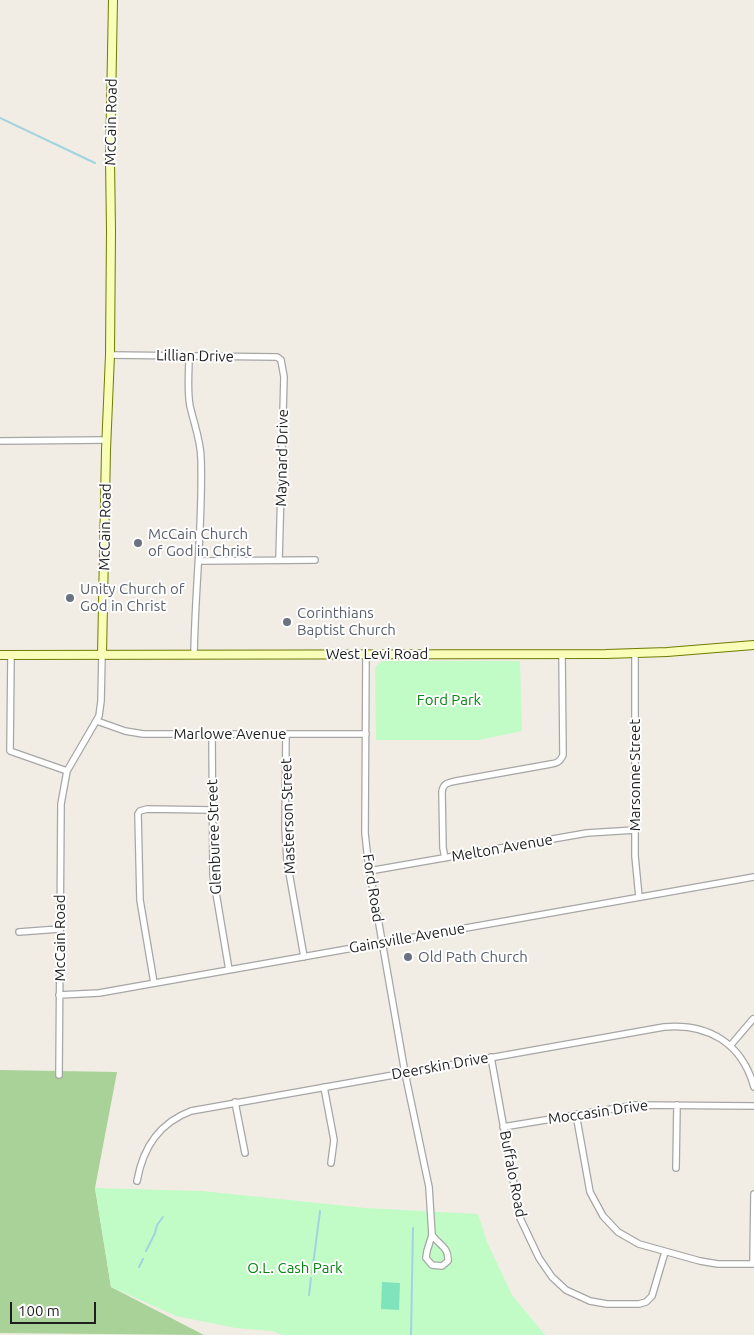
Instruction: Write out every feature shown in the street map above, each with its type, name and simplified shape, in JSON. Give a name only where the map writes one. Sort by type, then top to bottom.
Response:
[{"type":"street","name":"McCain Road","points":[[59,1075],[60,812],[62,794],[67,771],[97,722],[101,708],[106,440],[110,355],[112,231],[110,159],[113,0]]},
{"type":"street","name":"Lillian Drive","points":[[110,355],[279,358]]},
{"type":"street","points":[[190,356],[190,404],[201,455],[200,561],[195,599],[194,654]]},
{"type":"street","name":"Maynard Drive","points":[[279,358],[282,363],[284,377],[279,560]]},
{"type":"street","points":[[0,441],[106,440]]},
{"type":"street","points":[[200,561],[315,560]]},
{"type":"street","name":"West Levi Road","points":[[0,656],[635,653],[754,645]]},
{"type":"street","name":"Marsonne Street","points":[[635,653],[634,830],[639,897]]},
{"type":"street","name":"Ford Road","points":[[366,654],[366,840],[369,871],[405,1073],[427,1173],[432,1236],[426,1258],[432,1265],[444,1265],[448,1261],[446,1249],[432,1236]]},
{"type":"street","points":[[445,858],[443,848],[443,786],[456,781],[556,763],[561,759],[562,654]]},
{"type":"street","points":[[10,656],[10,750],[67,771]]},
{"type":"street","name":"Marlowe Avenue","points":[[97,722],[139,733],[366,734]]},
{"type":"street","name":"Glenburee Street","points":[[212,734],[213,875],[229,970]]},
{"type":"street","name":"Masterson Street","points":[[286,734],[285,828],[287,861],[304,957]]},
{"type":"street","points":[[154,983],[140,900],[138,814],[146,809],[212,810]]},
{"type":"street","name":"Melton Avenue","points":[[369,871],[595,832],[634,830]]},
{"type":"street","name":"Gainsville Avenue","points":[[59,995],[93,994],[754,877]]},
{"type":"street","points":[[19,932],[60,929]]},
{"type":"street","points":[[730,1046],[753,1019]]},
{"type":"street","name":"Deerskin Drive","points":[[137,1180],[141,1162],[155,1135],[168,1123],[191,1111],[675,1026],[703,1030],[718,1037],[730,1046],[748,1070],[754,1087]]},
{"type":"street","name":"Buffalo Road","points":[[491,1057],[523,1226],[545,1268],[556,1282],[566,1290],[586,1300],[601,1304],[639,1304],[649,1300],[654,1290],[665,1252]]},
{"type":"street","points":[[324,1087],[334,1140],[331,1163]]},
{"type":"street","points":[[236,1102],[245,1153]]},
{"type":"street","points":[[676,1168],[677,1105]]},
{"type":"street","name":"Moccasin Drive","points":[[504,1127],[626,1106],[754,1106]]},
{"type":"street","points":[[576,1114],[592,1197],[601,1213],[616,1230],[631,1240],[665,1252],[713,1264],[753,1264],[754,1194]]},
{"type":"green space","name":"Ford Park","points":[[382,661],[520,661],[522,731],[479,740],[376,740],[375,667]]},
{"type":"green space","points":[[0,1070],[117,1072],[95,1188],[111,1287],[204,1335],[0,1333]]},
{"type":"green space","name":"O.L. Cash Park","points":[[95,1188],[202,1191],[366,1208],[478,1214],[487,1242],[512,1295],[545,1335],[283,1335],[272,1331],[236,1328],[176,1316],[111,1287]]},
{"type":"green space","points":[[382,1282],[400,1283],[399,1310],[381,1309]]},
{"type":"waterway","points":[[0,118],[95,163]]},
{"type":"waterway","points":[[312,1273],[320,1211]]},
{"type":"waterway","points":[[146,1251],[157,1225],[163,1217]]},
{"type":"waterway","points":[[411,1335],[413,1228]]},
{"type":"waterway","points":[[139,1267],[143,1259]]},
{"type":"waterway","points":[[309,1295],[311,1278]]},
{"type":"place","name":"McCain Church of God in Christ","points":[[138,543]]},
{"type":"place","name":"Unity Church of God in Christ","points":[[70,598]]},
{"type":"place","name":"Corinthians Baptist Church","points":[[287,622]]},
{"type":"place","name":"Old Path Church","points":[[408,957]]}]
